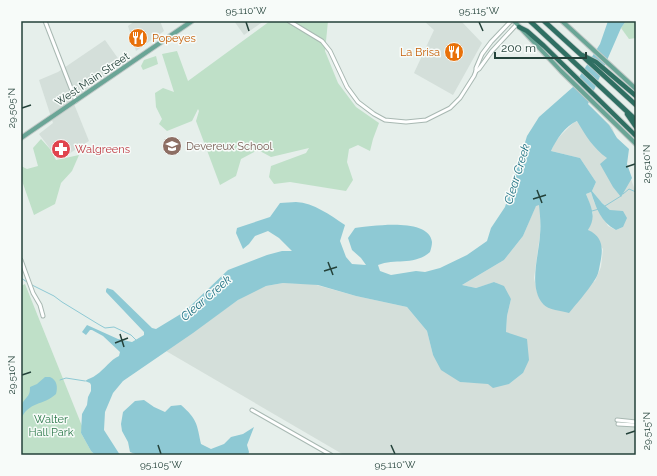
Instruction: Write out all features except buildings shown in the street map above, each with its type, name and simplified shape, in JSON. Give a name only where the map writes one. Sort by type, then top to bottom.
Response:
[{"type":"highway","points":[[530,21],[621,104],[636,120]]},
{"type":"highway","points":[[544,21],[636,105]]},
{"type":"highway","points":[[515,23],[527,31],[551,53],[636,136]]},
{"type":"highway","points":[[577,52],[596,62],[636,96]]},
{"type":"highway","points":[[621,104],[636,127]]},
{"type":"main road","points":[[562,21],[636,89]]},
{"type":"main road","name":"West Main Street","points":[[21,138],[190,22]]},
{"type":"main road","points":[[515,23],[579,90],[636,144]]},
{"type":"street","points":[[45,21],[76,101]]},
{"type":"street","points":[[289,21],[322,41],[330,51],[347,88],[358,102],[385,120],[406,122],[426,120],[450,108],[460,98],[476,71],[515,23]]},
{"type":"street","points":[[476,71],[482,54],[491,42],[515,23]]},
{"type":"street","points":[[21,260],[31,288],[40,305],[43,316]]},
{"type":"street","points":[[252,410],[331,455]]},
{"type":"street","points":[[636,422],[617,422],[636,426]]},
{"type":"shaded area","points":[[135,21],[160,21],[164,31],[136,51],[128,26]]},
{"type":"shaded area","points":[[234,21],[264,21],[244,35]]},
{"type":"shaded area","points":[[424,21],[461,21],[482,43],[453,95],[414,73],[434,30]]},
{"type":"shaded area","points":[[105,40],[122,64],[72,99],[89,141],[64,157],[58,159],[39,134],[53,123],[39,80],[58,72]]},
{"type":"shaded area","points":[[591,107],[612,127],[636,193],[636,455],[344,455],[166,351],[251,292],[266,286],[283,283],[313,284],[356,296],[407,307],[427,331],[433,355],[460,382],[509,384],[523,373],[506,332],[507,316],[511,299],[495,282],[476,288],[462,285],[504,260],[523,236],[536,205],[540,204],[540,235],[534,278],[537,292],[543,304],[595,281],[601,267],[603,249],[588,230],[593,213],[586,194],[591,192],[594,202],[608,226],[616,230],[623,227],[610,210],[592,191],[596,182],[580,158],[551,151],[555,142],[573,123],[586,118]]},
{"type":"green space","points":[[270,21],[328,21],[325,51],[338,83],[356,107],[379,123],[370,151],[358,145],[349,149],[347,162],[353,180],[346,191],[290,182],[274,184],[269,177],[271,166],[306,153],[309,148],[271,157],[258,150],[241,159],[236,176],[220,185],[196,121],[199,111],[198,109],[192,121],[167,131],[159,124],[162,119],[156,107],[155,93],[163,88],[174,92],[162,54],[177,51],[188,81]]},
{"type":"green space","points":[[626,21],[636,21],[636,38],[629,39],[621,28]]},
{"type":"green space","points":[[156,56],[158,64],[143,70],[141,66],[144,60]]},
{"type":"green space","points":[[41,139],[50,149],[56,160],[79,155],[72,171],[61,183],[55,204],[34,215],[21,178],[21,166],[27,169],[38,166],[33,148]]},
{"type":"green space","name":"Walter Hall Park","points":[[25,284],[82,426],[81,433],[91,451],[95,455],[21,455],[21,286]]},
{"type":"water","name":"Clear Creek","points":[[608,21],[626,21],[621,28],[588,104],[609,125],[617,138],[629,149],[627,164],[632,178],[621,197],[613,187],[600,164],[607,158],[594,146],[577,121],[561,134],[551,151],[580,158],[596,182],[592,191],[610,210],[623,211],[627,218],[623,227],[616,230],[603,219],[597,209],[591,192],[586,194],[593,216],[588,230],[600,240],[602,249],[596,277],[569,313],[552,309],[543,304],[536,289],[535,280],[540,231],[539,205],[536,206],[523,236],[504,260],[462,285],[476,288],[494,282],[504,286],[511,299],[507,316],[506,332],[527,339],[529,360],[523,373],[509,384],[493,388],[488,384],[460,382],[441,370],[433,355],[427,331],[407,307],[356,296],[318,285],[283,283],[266,286],[238,300],[123,381],[113,393],[105,412],[104,430],[120,455],[95,455],[91,451],[81,433],[82,414],[87,405],[88,397],[91,391],[90,383],[85,381],[99,373],[119,356],[120,352],[103,336],[92,330],[90,330],[86,335],[82,332],[87,325],[118,339],[132,342],[144,335],[144,332],[106,292],[107,288],[113,290],[152,328],[156,329],[184,312],[228,270],[267,255],[282,251],[292,251],[279,238],[268,231],[255,236],[243,249],[236,233],[237,228],[270,217],[280,203],[296,202],[309,205],[322,210],[345,225],[340,241],[346,257],[352,264],[366,265],[352,250],[348,238],[355,228],[399,225],[421,229],[429,234],[432,242],[430,252],[424,256],[418,259],[378,265],[380,271],[391,275],[416,271],[425,272],[440,268],[467,255],[487,241],[491,228],[505,207],[527,136],[539,117],[573,87],[600,44]]},
{"type":"water","points":[[45,377],[50,377],[56,382],[56,394],[51,398],[32,406],[24,413],[21,419],[21,406],[29,394],[30,387],[37,384]]},
{"type":"water","points":[[144,400],[165,412],[171,406],[181,405],[196,422],[201,444],[211,449],[224,444],[231,437],[243,434],[254,427],[247,445],[249,452],[248,455],[138,455],[130,452],[128,442],[122,431],[121,424],[123,412],[135,401]]},
{"type":"waterway","points":[[623,194],[629,189],[636,192]]},
{"type":"waterway","points":[[605,206],[621,196]]},
{"type":"waterway","points":[[592,211],[599,209]]},
{"type":"waterway","points":[[21,278],[27,282]]},
{"type":"waterway","points":[[32,285],[54,296],[105,328],[114,327],[131,335],[136,340]]},
{"type":"waterway","points":[[60,380],[66,378],[85,381]]},
{"type":"place","name":"Popeyes","points":[[138,38]]},
{"type":"place","name":"La Brisa","points":[[454,52]]},
{"type":"place","name":"Devereux School","points":[[172,146]]},
{"type":"place","name":"Walgreens","points":[[61,149]]}]
